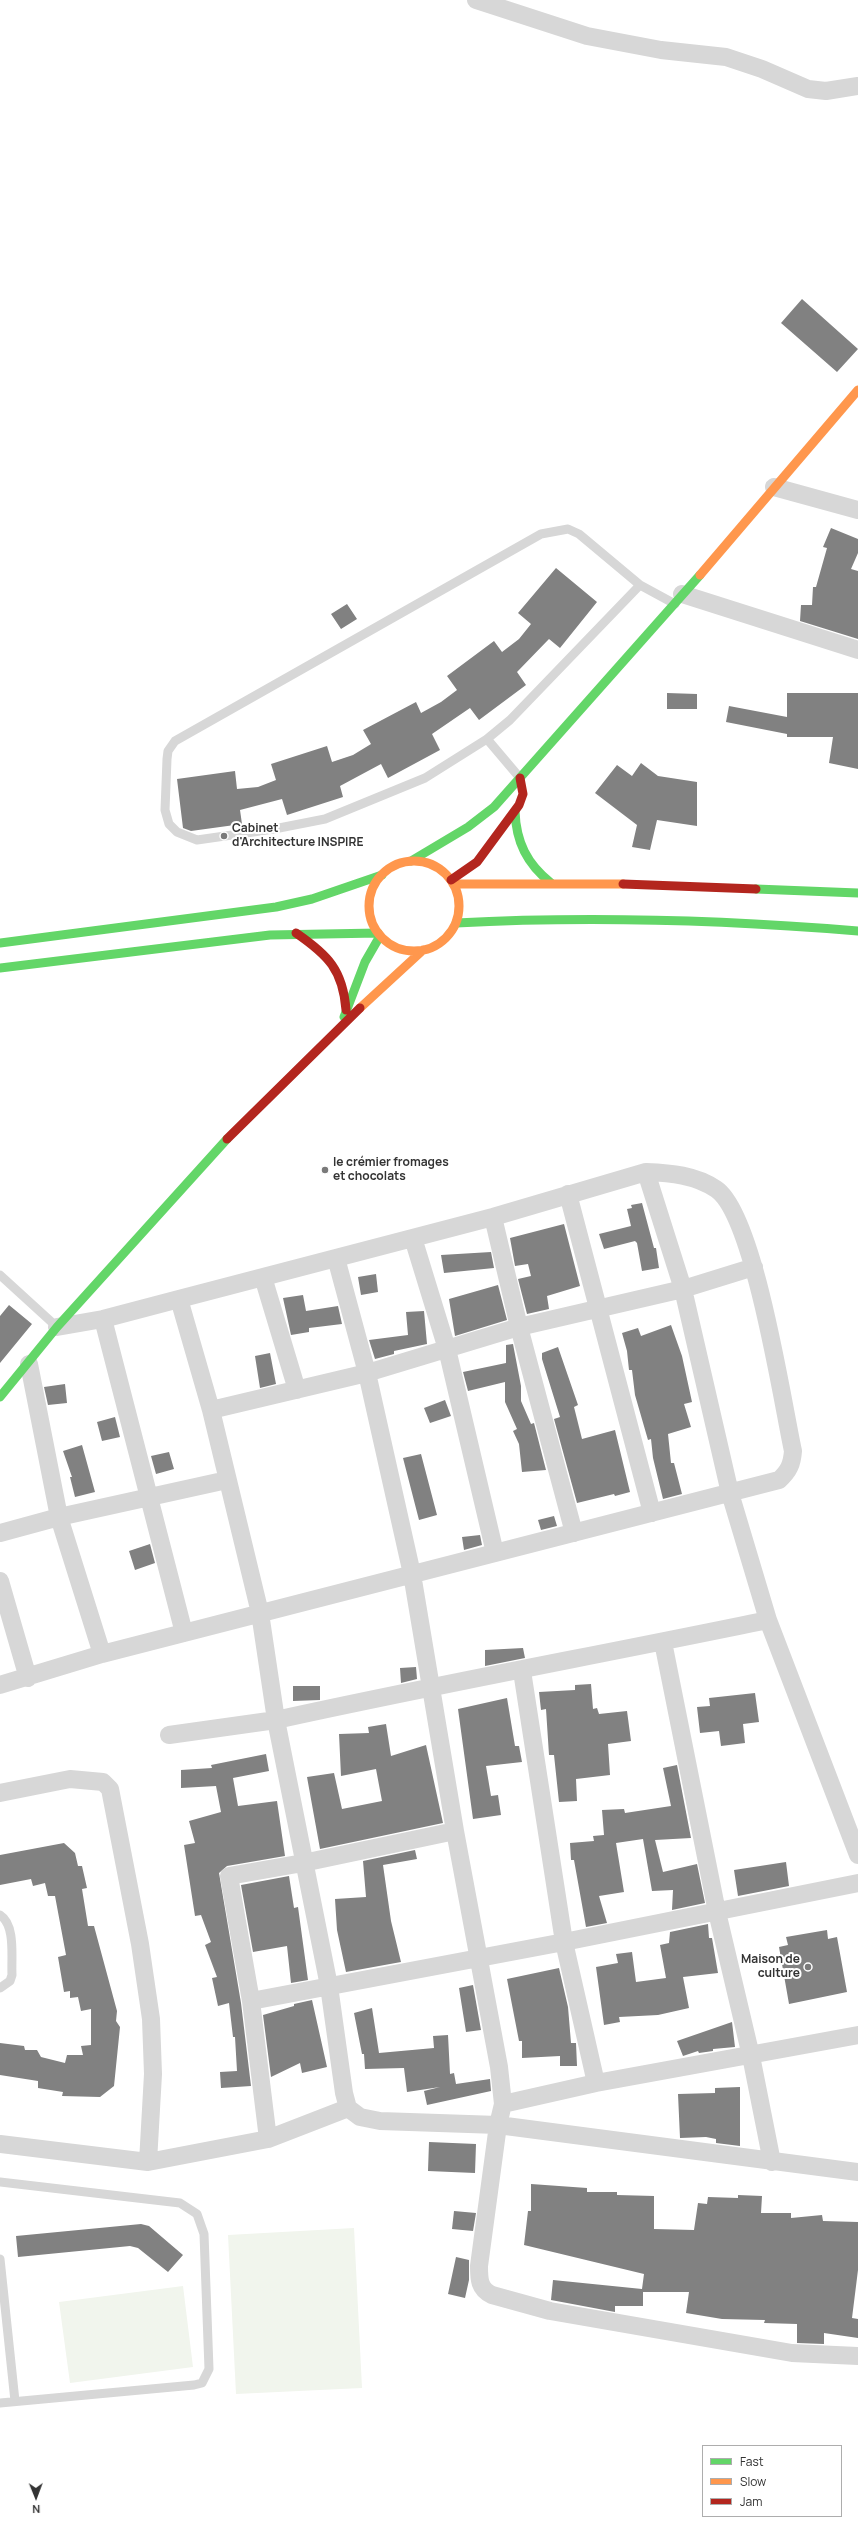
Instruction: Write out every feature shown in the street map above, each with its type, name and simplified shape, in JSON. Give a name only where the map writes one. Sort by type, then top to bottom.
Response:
[{"type":"main road","points":[[0,942],[276,907],[347,888],[382,874],[390,868],[411,861],[468,827],[494,807],[520,778],[678,599],[858,390]]},
{"type":"main road","points":[[452,882],[477,862],[515,811],[523,794],[520,778]]},
{"type":"main road","points":[[515,811],[514,824],[520,847],[533,868],[551,884]]},
{"type":"main road","points":[[0,1397],[29,1364],[57,1327],[235,1130],[341,1025],[423,950],[443,941],[456,923],[459,903],[452,882],[434,866],[411,861]]},
{"type":"main road","points":[[382,874],[374,886],[369,900],[371,919],[379,935],[400,949],[423,950]]},
{"type":"main road","points":[[452,882],[640,884],[858,893]]},
{"type":"main road","points":[[456,923],[560,918],[631,918],[858,932]]},
{"type":"main road","points":[[0,968],[296,933],[351,936],[379,935]]},
{"type":"main road","points":[[296,933],[317,947],[336,968],[346,996],[346,1010]]},
{"type":"main road","points":[[341,1025],[365,962],[379,935]]},
{"type":"street","points":[[476,0],[586,36],[661,50],[726,57],[762,69],[808,89],[826,91],[858,86]]},
{"type":"street","points":[[774,487],[858,510]]},
{"type":"street","points":[[678,599],[858,650]]},
{"type":"street","points":[[0,1685],[28,1678],[102,1654],[779,1480],[787,1473],[792,1462],[792,1451],[754,1267],[738,1221],[731,1205],[717,1189],[692,1177],[668,1173],[646,1172],[493,1217],[103,1319],[57,1327]]},
{"type":"street","points":[[646,1172],[683,1289],[730,1493],[768,1620],[858,1855]]},
{"type":"street","points":[[568,1194],[652,1513]]},
{"type":"street","points":[[493,1217],[519,1327],[574,1533]]},
{"type":"street","points":[[413,1238],[447,1349],[495,1553]]},
{"type":"street","points":[[336,1258],[367,1373],[412,1574],[455,1831],[497,2052],[504,2104],[498,2126],[479,2266],[480,2285],[484,2292],[550,2311],[792,2353],[858,2356]]},
{"type":"street","points":[[211,1410],[367,1373],[519,1327],[683,1289],[754,1267]]},
{"type":"street","points":[[263,1277],[297,1390]]},
{"type":"street","points":[[179,1299],[211,1410],[260,1613],[276,1720],[303,1863],[329,1986],[348,2108],[360,2117],[380,2121],[498,2126],[858,2172]]},
{"type":"street","points":[[103,1319],[184,1633]]},
{"type":"street","points":[[29,1364],[59,1517],[102,1654]]},
{"type":"street","points":[[0,1533],[59,1517],[227,1480]]},
{"type":"street","points":[[0,1581],[28,1678]]},
{"type":"street","points":[[169,1735],[276,1720],[430,1686],[522,1671],[768,1620]]},
{"type":"street","points":[[664,1642],[717,1912],[751,2056],[772,2162]]},
{"type":"street","points":[[522,1671],[564,1942],[596,2083]]},
{"type":"street","points":[[0,1793],[70,1779],[103,1782],[110,1789],[140,1944],[152,2019],[153,2074],[148,2162]]},
{"type":"street","points":[[268,2139],[251,2001],[229,1876],[303,1863],[455,1831]]},
{"type":"street","points":[[251,2001],[564,1942],[858,1883]]},
{"type":"street","points":[[504,2104],[596,2083],[751,2056],[858,2035]]},
{"type":"street","points":[[0,2144],[148,2162],[268,2139],[348,2108]]},
{"type":"lane","points":[[640,586],[510,720],[487,739],[425,778],[325,818],[274,829],[197,840],[177,832],[170,824],[165,810],[167,759],[168,751],[174,741],[541,534],[568,529],[579,534],[640,586],[678,599]]},
{"type":"lane","points":[[487,739],[520,778]]},
{"type":"lane","points":[[0,1275],[57,1327]]},
{"type":"lane","points":[[0,1915],[5,1918],[10,1929],[12,1975],[10,1981],[0,1988]]},
{"type":"lane","points":[[0,2182],[180,2203],[197,2214],[204,2234],[209,2369],[202,2383],[0,2403]]},
{"type":"lane","points":[[0,2259],[15,2401]]},
{"type":"shaded area","points":[[354,2228],[362,2388],[236,2394],[228,2235]]},
{"type":"shaded area","points":[[183,2286],[193,2367],[70,2383],[59,2302]]},
{"type":"building","points":[[802,299],[858,349],[837,372],[781,323]]},
{"type":"building","points":[[831,528],[858,539],[858,553],[851,569],[858,571],[858,639],[800,621],[801,605],[812,605],[813,587],[816,587],[827,548],[823,547]]},
{"type":"building","points":[[556,568],[597,602],[560,648],[549,639],[517,672],[526,685],[479,720],[470,708],[432,734],[440,750],[388,778],[381,764],[340,786],[343,797],[287,815],[282,799],[240,810],[242,824],[191,831],[183,828],[177,779],[235,771],[237,789],[258,787],[276,780],[271,764],[327,746],[332,762],[353,755],[371,744],[363,730],[416,702],[421,713],[441,702],[457,690],[447,676],[494,641],[502,652],[519,639],[531,624],[518,613]]},
{"type":"building","points":[[347,604],[357,619],[341,629],[331,614]]},
{"type":"building","points":[[667,693],[697,694],[697,709],[667,709]]},
{"type":"building","points":[[787,693],[858,693],[858,769],[829,763],[833,737],[787,737],[787,734],[726,722],[729,706],[787,717]]},
{"type":"building","points":[[641,763],[658,776],[697,782],[697,826],[657,820],[650,850],[632,847],[637,825],[595,793],[617,765],[632,776]]},
{"type":"building","points":[[642,1203],[654,1248],[656,1248],[659,1268],[642,1271],[637,1243],[635,1241],[604,1249],[599,1234],[631,1226],[627,1209],[632,1208],[631,1205]]},
{"type":"building","points":[[564,1224],[580,1286],[547,1296],[549,1309],[527,1314],[518,1279],[531,1276],[528,1264],[515,1266],[510,1238]]},
{"type":"building","points":[[491,1252],[494,1268],[444,1273],[441,1255]]},
{"type":"building","points":[[376,1274],[378,1292],[361,1295],[358,1277]]},
{"type":"building","points":[[498,1285],[507,1320],[455,1336],[449,1299]]},
{"type":"building","points":[[303,1295],[306,1311],[338,1306],[342,1324],[309,1328],[309,1332],[291,1335],[283,1298]]},
{"type":"building","points":[[9,1305],[32,1324],[0,1363],[0,1316]]},
{"type":"building","points":[[424,1311],[427,1344],[394,1351],[394,1354],[375,1359],[369,1340],[408,1335],[406,1312]]},
{"type":"building","points":[[671,1325],[682,1356],[692,1402],[684,1404],[691,1427],[668,1434],[671,1463],[674,1463],[682,1494],[663,1499],[653,1458],[651,1439],[648,1440],[635,1395],[632,1370],[629,1370],[627,1351],[622,1333],[638,1328],[641,1336]]},
{"type":"building","points":[[513,1344],[521,1386],[521,1401],[531,1424],[534,1423],[546,1470],[522,1472],[519,1444],[513,1431],[517,1429],[505,1402],[505,1382],[468,1391],[463,1372],[506,1363],[506,1345]]},
{"type":"building","points":[[558,1347],[578,1405],[574,1407],[582,1439],[615,1430],[630,1492],[615,1496],[614,1494],[577,1503],[554,1419],[560,1417],[542,1359],[542,1353]]},
{"type":"building","points":[[270,1353],[276,1384],[260,1388],[255,1356]]},
{"type":"building","points":[[65,1384],[67,1403],[48,1405],[44,1387]]},
{"type":"building","points":[[445,1400],[451,1416],[430,1423],[424,1408]]},
{"type":"building","points":[[115,1417],[120,1437],[102,1441],[97,1422]]},
{"type":"building","points":[[82,1445],[95,1492],[75,1497],[70,1477],[72,1477],[63,1451]]},
{"type":"building","points":[[169,1452],[174,1469],[156,1474],[151,1456]]},
{"type":"building","points":[[421,1454],[437,1515],[419,1520],[403,1458]]},
{"type":"building","points":[[554,1516],[557,1526],[541,1530],[538,1520]]},
{"type":"building","points":[[480,1535],[482,1545],[464,1550],[462,1537]]},
{"type":"building","points":[[150,1544],[155,1563],[135,1570],[129,1551]]},
{"type":"building","points":[[523,1648],[525,1658],[485,1666],[485,1650]]},
{"type":"building","points":[[416,1667],[417,1679],[401,1683],[400,1668]]},
{"type":"building","points":[[591,1684],[593,1709],[597,1708],[599,1714],[627,1711],[631,1741],[608,1744],[610,1775],[576,1779],[577,1801],[559,1802],[554,1755],[549,1755],[546,1709],[541,1710],[539,1692],[575,1690],[575,1685]]},
{"type":"building","points":[[293,1686],[320,1686],[320,1700],[293,1701]]},
{"type":"building","points":[[755,1693],[759,1722],[743,1724],[745,1743],[721,1746],[719,1731],[700,1733],[697,1707],[710,1706],[709,1698]]},
{"type":"building","points":[[507,1698],[515,1746],[519,1746],[522,1762],[486,1766],[491,1796],[498,1795],[501,1815],[473,1819],[458,1709]]},
{"type":"building","points":[[386,1724],[391,1756],[426,1745],[443,1823],[320,1849],[307,1777],[334,1773],[342,1809],[382,1801],[376,1769],[341,1776],[339,1734],[369,1733],[368,1727]]},
{"type":"building","points":[[266,1754],[269,1771],[233,1778],[238,1806],[277,1801],[285,1856],[227,1866],[219,1873],[241,2003],[251,2086],[221,2088],[220,2072],[237,2071],[235,2037],[233,2037],[229,2003],[218,2006],[212,1978],[217,1977],[205,1945],[211,1942],[201,1915],[195,1916],[184,1845],[195,1843],[189,1821],[221,1812],[216,1786],[181,1788],[181,1770],[212,1768],[211,1765]]},
{"type":"building","points":[[677,1765],[691,1838],[655,1840],[663,1872],[697,1864],[705,1903],[672,1910],[673,1890],[652,1891],[643,1839],[616,1843],[624,1892],[599,1896],[607,1923],[586,1927],[574,1860],[571,1860],[570,1843],[594,1841],[593,1836],[604,1835],[602,1810],[624,1809],[625,1813],[671,1806],[663,1768]]},
{"type":"building","points":[[64,1843],[75,1853],[78,1866],[82,1866],[87,1888],[82,1889],[88,1926],[94,1926],[117,2011],[116,2021],[120,2027],[114,2086],[100,2097],[62,2096],[63,2092],[38,2088],[38,2081],[0,2075],[0,2043],[24,2046],[25,2050],[37,2050],[41,2057],[65,2063],[67,2055],[83,2055],[81,2046],[91,2045],[91,2009],[81,2011],[78,1997],[70,1998],[70,1991],[64,1992],[58,1957],[66,1955],[55,1896],[48,1896],[45,1883],[33,1886],[31,1879],[0,1885],[0,1855]]},
{"type":"building","points":[[415,1850],[417,1859],[383,1865],[391,1921],[401,1962],[346,1972],[337,1930],[335,1899],[366,1897],[363,1861]]},
{"type":"building","points":[[786,1862],[789,1886],[738,1896],[734,1870]]},
{"type":"building","points":[[289,1876],[294,1908],[298,1907],[308,1980],[291,1983],[287,1946],[253,1952],[241,1885]]},
{"type":"building","points":[[708,1924],[709,1938],[712,1938],[718,1973],[683,1977],[689,2008],[658,2015],[619,2017],[620,2022],[604,2025],[596,1967],[618,1963],[616,1954],[632,1952],[636,1982],[666,1978],[660,1945],[669,1943],[670,1932]]},
{"type":"building","points":[[827,1930],[828,1939],[837,1937],[847,1992],[789,2004],[779,1947],[788,1945],[786,1937]]},
{"type":"building","points":[[559,1968],[568,2007],[571,2043],[576,2043],[577,2066],[560,2066],[560,2056],[522,2058],[522,2041],[519,2041],[507,1979]]},
{"type":"building","points":[[473,1985],[481,2030],[466,2032],[459,1988]]},
{"type":"building","points":[[312,2000],[327,2067],[302,2073],[300,2063],[271,2077],[263,2015],[294,2006],[294,2004]]},
{"type":"building","points":[[372,2008],[379,2053],[434,2048],[433,2036],[448,2035],[450,2074],[454,2073],[456,2084],[490,2079],[491,2091],[427,2105],[424,2091],[440,2087],[407,2092],[404,2068],[365,2069],[364,2054],[362,2054],[354,2013]]},
{"type":"building","points":[[732,2022],[735,2047],[713,2049],[713,2051],[699,2053],[698,2051],[683,2056],[677,2041]]},
{"type":"building","points":[[740,2087],[740,2146],[716,2143],[716,2139],[706,2137],[680,2138],[678,2094],[715,2093],[715,2088]]},
{"type":"building","points":[[429,2142],[476,2144],[475,2173],[428,2171]]},
{"type":"building","points":[[531,2184],[587,2188],[587,2192],[617,2192],[617,2195],[654,2196],[654,2229],[694,2230],[698,2203],[707,2204],[708,2197],[738,2198],[738,2195],[762,2196],[761,2213],[791,2213],[791,2218],[822,2215],[823,2221],[858,2222],[858,2270],[852,2318],[858,2319],[858,2338],[824,2333],[824,2344],[797,2343],[797,2324],[764,2323],[765,2320],[722,2319],[686,2313],[689,2292],[643,2292],[643,2306],[615,2306],[615,2312],[551,2300],[553,2280],[642,2289],[644,2274],[524,2245],[528,2211],[531,2211]]},
{"type":"building","points":[[454,2211],[476,2213],[473,2231],[452,2229]]},
{"type":"building","points":[[141,2224],[149,2226],[183,2255],[168,2272],[138,2248],[130,2246],[18,2257],[16,2236]]},
{"type":"building","points":[[456,2257],[469,2260],[469,2280],[465,2298],[448,2294]]},
{"type":"traffic: fast","points":[[411,861],[468,827],[494,807],[700,575]]},
{"type":"traffic: fast","points":[[515,811],[518,833],[524,852],[535,868],[551,883]]},
{"type":"traffic: fast","points":[[0,943],[276,907],[312,899],[382,875]]},
{"type":"traffic: fast","points":[[756,889],[858,893]]},
{"type":"traffic: fast","points":[[456,923],[556,920],[657,920],[758,924],[858,931]]},
{"type":"traffic: fast","points":[[0,968],[270,935],[378,933]]},
{"type":"traffic: fast","points":[[344,1017],[365,962],[380,936]]},
{"type":"traffic: fast","points":[[0,1397],[57,1327],[227,1139]]},
{"type":"traffic: slow","points":[[700,575],[858,390]]},
{"type":"traffic: slow","points":[[414,861],[431,864],[446,874],[456,889],[459,906],[456,923],[446,938],[431,948],[414,951],[397,948],[382,938],[372,923],[369,906],[372,889],[382,874],[397,864],[414,861]]},
{"type":"traffic: slow","points":[[453,884],[623,884]]},
{"type":"traffic: slow","points":[[360,1008],[423,950]]},
{"type":"traffic: jam","points":[[451,880],[477,862],[519,805],[523,794],[520,778]]},
{"type":"traffic: jam","points":[[623,884],[756,889]]},
{"type":"traffic: jam","points":[[296,933],[325,956],[332,965],[341,984],[346,1010]]},
{"type":"traffic: jam","points":[[227,1139],[360,1008]]},
{"type":"place","name":"Cabinet d'Architecture INSPIRE","points":[[224,836]]},
{"type":"place","name":"le crémier fromages et chocolats","points":[[325,1170]]},
{"type":"place","name":"Maison de culture","points":[[808,1967]]}]
